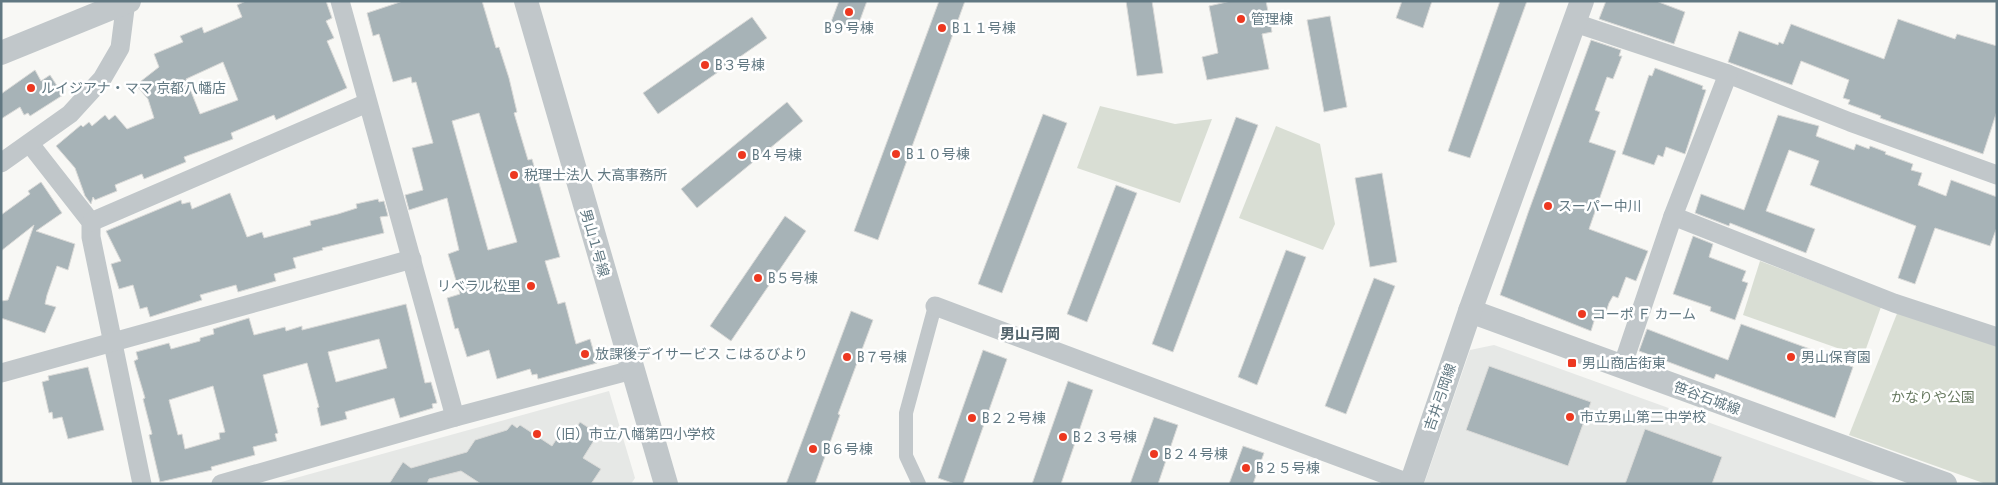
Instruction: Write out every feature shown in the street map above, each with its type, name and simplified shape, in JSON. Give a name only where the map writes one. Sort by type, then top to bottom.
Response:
[{"type":"street","points":[[340,1],[455,417]]},
{"type":"street","name":"男山１号線","points":[[526,1],[666,484]]},
{"type":"street","points":[[1,53],[127,2]]},
{"type":"street","points":[[1,163],[70,114],[102,79],[120,48],[127,2]]},
{"type":"street","points":[[1579,12],[1850,122],[1997,175]]},
{"type":"street","name":"吉井弓岡線","points":[[1411,484],[1470,311],[1579,12]]},
{"type":"street","points":[[1622,367],[1674,216],[1728,74]]},
{"type":"street","points":[[91,222],[367,103]]},
{"type":"street","points":[[30,144],[91,222],[91,237],[142,484]]},
{"type":"street","points":[[1674,216],[1894,303],[1997,337]]},
{"type":"street","points":[[1,373],[412,259]]},
{"type":"street","points":[[919,484],[906,456],[906,413],[935,306],[1411,484]]},
{"type":"street","name":"笹谷石城線","points":[[1470,311],[1945,484]]},
{"type":"street","points":[[221,484],[455,417],[632,370]]},
{"type":"shaded area","name":"市立男山第二中学校","points":[[1494,345],[1879,484],[1424,484],[1470,350]]},
{"type":"shaded area","name":"（旧）市立八幡第四小学校","points":[[609,391],[635,478],[631,484],[274,484]]},
{"type":"green space","points":[[1100,106],[1175,124],[1212,119],[1180,203],[1077,168]]},
{"type":"green space","points":[[1276,126],[1320,144],[1335,224],[1323,250],[1239,218]]},
{"type":"green space","points":[[1760,261],[1881,307],[1863,357],[1743,315]]},
{"type":"green space","name":"かなりや公園","points":[[1898,311],[1997,344],[1997,484],[1986,484],[1849,435]]},
{"type":"building","points":[[246,1],[326,1],[332,18],[326,21],[334,38],[327,41],[347,88],[276,120],[274,115],[231,133],[233,139],[184,157],[186,162],[144,179],[142,174],[115,185],[117,191],[95,200],[93,197],[91,204],[85,196],[75,168],[56,146],[81,125],[83,127],[89,122],[92,126],[105,115],[109,120],[115,115],[127,129],[154,118],[148,99],[136,85],[159,67],[154,54],[183,42],[180,36],[202,27],[204,33],[242,17],[237,5]],"holes":[[[223,62],[238,100],[200,114],[186,79]]]},
{"type":"building","points":[[403,1],[482,1],[496,48],[499,47],[509,78],[517,112],[514,113],[528,160],[532,159],[560,257],[545,261],[558,304],[565,302],[576,344],[590,339],[597,363],[538,379],[537,374],[532,375],[530,369],[497,379],[489,350],[467,357],[458,328],[455,329],[447,298],[460,294],[448,254],[459,250],[447,198],[409,210],[405,195],[423,190],[412,148],[433,143],[416,82],[412,83],[411,77],[393,82],[379,34],[373,36],[367,13]],"holes":[[[479,113],[517,242],[488,250],[452,121]]]},
{"type":"building","name":"B９号棟","points":[[839,1],[867,1],[856,31],[831,22]]},
{"type":"building","name":"B１０号棟","points":[[939,1],[965,1],[878,240],[854,231]]},
{"type":"building","points":[[1126,1],[1152,1],[1163,73],[1137,76]]},
{"type":"building","points":[[1231,1],[1266,1],[1272,32],[1262,34],[1269,69],[1207,80],[1202,57],[1218,53],[1209,6]]},
{"type":"building","points":[[1402,1],[1432,1],[1423,28],[1396,18]]},
{"type":"building","points":[[1500,1],[1527,1],[1470,158],[1448,151]]},
{"type":"building","points":[[1606,1],[1656,1],[1685,12],[1674,44],[1599,19]]},
{"type":"building","points":[[1330,16],[1347,107],[1324,112],[1307,20]]},
{"type":"building","name":"B３号棟","points":[[752,17],[767,38],[658,114],[643,93]]},
{"type":"building","points":[[1898,19],[1955,39],[1957,34],[1997,46],[1997,111],[1983,154],[1880,118],[1881,116],[1848,104],[1850,100],[1843,98],[1849,80],[1801,61],[1792,85],[1728,62],[1739,31],[1778,45],[1779,42],[1783,44],[1791,24],[1884,59]]},
{"type":"building","points":[[1591,40],[1621,50],[1619,56],[1622,56],[1613,79],[1607,77],[1595,110],[1600,112],[1589,142],[1616,151],[1589,229],[1648,251],[1636,281],[1626,277],[1618,298],[1613,296],[1603,321],[1595,318],[1591,331],[1500,295]]},
{"type":"building","points":[[1655,68],[1703,86],[1702,89],[1706,90],[1685,154],[1666,147],[1663,157],[1658,155],[1654,165],[1622,154],[1649,75],[1652,76]]},
{"type":"building","points":[[35,70],[41,81],[50,75],[63,95],[30,116],[28,113],[24,115],[20,107],[1,119],[1,94]]},
{"type":"building","name":"B４号棟","points":[[787,102],[803,121],[697,208],[681,189]]},
{"type":"building","points":[[1043,114],[1067,123],[1002,293],[978,284]]},
{"type":"building","points":[[1778,115],[1819,126],[1816,136],[1854,150],[1856,144],[1869,149],[1870,146],[1886,152],[1885,154],[1913,164],[1911,170],[1922,173],[1918,185],[1946,196],[1951,180],[1997,197],[1997,227],[1990,246],[1935,228],[1915,284],[1898,278],[1916,226],[1810,185],[1819,161],[1789,150],[1766,211],[1815,229],[1806,253],[1730,223],[1729,226],[1695,213],[1701,194],[1744,210]]},
{"type":"building","points":[[1236,117],[1258,125],[1173,352],[1152,344]]},
{"type":"building","points":[[1382,173],[1397,262],[1370,267],[1355,178]]},
{"type":"building","points":[[41,182],[62,213],[36,231],[75,244],[68,270],[57,266],[47,295],[45,304],[56,307],[45,333],[1,318],[1,301],[8,300],[34,225],[1,251],[1,215],[30,194],[28,191]]},
{"type":"building","points":[[1116,185],[1137,193],[1087,322],[1067,314]]},
{"type":"building","points":[[230,193],[247,237],[262,232],[264,238],[311,225],[310,221],[357,208],[356,204],[378,199],[379,202],[384,201],[388,216],[380,217],[384,233],[322,248],[323,250],[293,258],[296,268],[274,274],[276,281],[238,292],[236,285],[200,295],[202,300],[150,317],[147,307],[140,309],[133,285],[119,289],[111,264],[121,261],[106,231],[181,200],[182,204],[190,202],[192,209]]},
{"type":"building","name":"B５号棟","points":[[785,216],[806,231],[731,341],[710,326]]},
{"type":"building","points":[[1693,236],[1713,244],[1709,257],[1746,271],[1742,281],[1748,283],[1735,320],[1710,311],[1711,307],[1673,294]]},
{"type":"building","points":[[1286,250],[1306,257],[1257,385],[1238,377]]},
{"type":"building","points":[[1374,278],[1395,286],[1346,414],[1325,406]]},
{"type":"building","points":[[406,304],[425,383],[431,382],[437,403],[432,404],[433,408],[400,418],[394,398],[345,412],[347,419],[321,426],[317,408],[319,407],[307,363],[263,375],[278,433],[275,434],[277,441],[253,447],[255,455],[211,467],[212,470],[160,482],[149,435],[152,434],[143,399],[145,398],[134,361],[138,359],[136,352],[169,343],[171,349],[200,341],[200,338],[214,334],[213,329],[249,318],[254,335],[285,327],[286,331],[302,326],[302,330]],"holes":[[[379,339],[387,368],[336,382],[328,352]],[[213,386],[225,432],[219,433],[220,439],[185,449],[182,434],[178,435],[169,400]]]},
{"type":"building","points":[[851,311],[873,320],[838,414],[840,415],[815,484],[786,484]]},
{"type":"building","points":[[1741,324],[1846,362],[1844,364],[1853,367],[1835,418],[1716,374],[1714,379],[1639,351],[1647,329],[1728,360]]},
{"type":"building","name":"B２２号棟","points":[[983,350],[1007,359],[963,484],[955,484],[938,478]]},
{"type":"building","points":[[1489,366],[1591,402],[1568,466],[1466,430]]},
{"type":"building","points":[[88,367],[104,430],[68,439],[62,417],[53,419],[52,412],[49,413],[42,382],[49,380],[48,376]]},
{"type":"building","name":"B２３号棟","points":[[1068,381],[1093,390],[1061,484],[1032,484]]},
{"type":"building","name":"B２４号棟","points":[[1154,417],[1178,425],[1158,484],[1130,484]]},
{"type":"building","points":[[580,422],[598,434],[583,458],[601,469],[591,484],[481,484],[461,471],[429,479],[427,484],[389,484],[403,462],[411,468],[467,452],[475,440],[507,430],[512,424],[517,428],[520,425],[552,446],[561,432],[570,437]]},
{"type":"building","points":[[1645,429],[1722,457],[1712,484],[1625,484]]},
{"type":"building","name":"B２５号棟","points":[[1243,446],[1264,453],[1253,484],[1229,484]]},
{"type":"place","name":"B９号棟","points":[[849,12]]},
{"type":"place","name":"管理棟","points":[[1241,19]]},
{"type":"place","name":"B１１号棟","points":[[942,28]]},
{"type":"place","name":"B３号棟","points":[[705,65]]},
{"type":"place","name":"ルイジアナ・ママ 京都八幡店","points":[[31,88]]},
{"type":"place","name":"B１０号棟","points":[[896,154]]},
{"type":"place","name":"B４号棟","points":[[742,155]]},
{"type":"place","name":"税理士法人 大高事務所","points":[[514,175]]},
{"type":"place","name":"スーパー中川","points":[[1548,206]]},
{"type":"place","name":"B５号棟","points":[[758,278]]},
{"type":"place","name":"リベラル松里","points":[[531,286]]},
{"type":"place","name":"コーポ Ｆ カーム","points":[[1582,314]]},
{"type":"place","name":"放課後デイサービス こはるびより","points":[[585,354]]},
{"type":"place","name":"B７号棟","points":[[847,357]]},
{"type":"place","name":"男山保育園","points":[[1791,357]]},
{"type":"place","name":"男山商店街東","points":[[1572,363]]},
{"type":"place","name":"市立男山第二中学校","points":[[1570,417]]},
{"type":"place","name":"B２２号棟","points":[[972,418]]},
{"type":"place","name":"（旧）市立八幡第四小学校","points":[[537,434]]},
{"type":"place","name":"B２３号棟","points":[[1063,437]]},
{"type":"place","name":"B６号棟","points":[[813,449]]},
{"type":"place","name":"B２４号棟","points":[[1154,454]]},
{"type":"place","name":"B２５号棟","points":[[1246,468]]},
{"type":"district","name":"男山弓岡","points":[[1030,334]]}]
